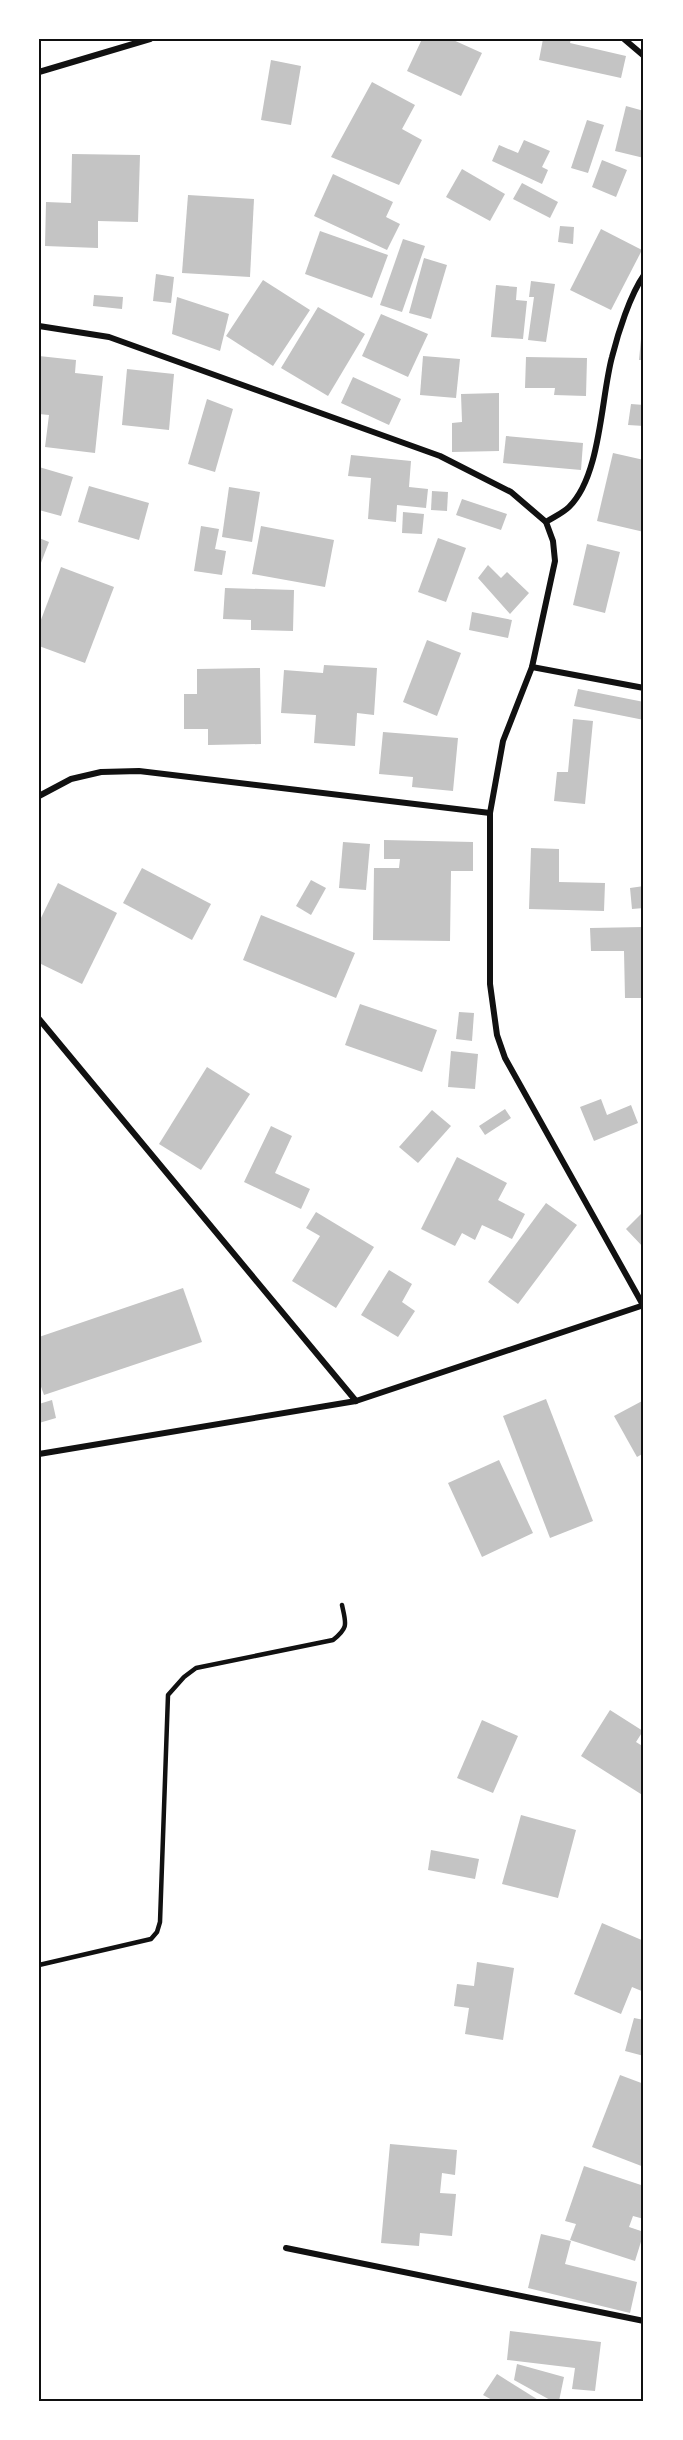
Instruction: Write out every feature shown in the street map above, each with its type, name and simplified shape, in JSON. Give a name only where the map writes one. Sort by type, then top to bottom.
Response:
[{"type":"street","points":[[39,72],[150,39]]},
{"type":"street","points":[[624,39],[644,56]]},
{"type":"street","points":[[546,522],[569,507],[581,490],[601,425],[612,357],[627,312],[644,275]]},
{"type":"street","points":[[39,326],[109,337],[440,456],[511,492],[546,522],[553,541],[555,561],[532,667],[503,741],[490,813],[490,984],[497,1035],[505,1058],[643,1305],[356,1401],[39,1454]]},
{"type":"street","points":[[532,667],[644,688]]},
{"type":"street","points":[[39,796],[71,778],[101,772],[139,771],[490,813]]},
{"type":"street","points":[[39,1019],[356,1401]]},
{"type":"street","points":[[286,2248],[644,2320]]},
{"type":"lane","points":[[39,1965],[151,1939],[157,1932],[160,1922],[168,1695],[184,1677],[196,1668],[333,1640],[343,1631],[346,1624],[342,1605]]},
{"type":"building","points":[[422,39],[451,39],[482,53],[461,96],[407,71]]},
{"type":"building","points":[[543,39],[571,39],[570,43],[626,56],[621,78],[539,60]]},
{"type":"building","points":[[271,60],[301,66],[291,125],[261,120]]},
{"type":"building","points":[[372,82],[415,105],[402,129],[422,140],[399,185],[331,157]]},
{"type":"building","points":[[626,106],[644,111],[644,158],[615,151]]},
{"type":"building","points":[[587,120],[604,125],[588,173],[571,168]]},
{"type":"building","points":[[524,140],[550,151],[542,167],[548,170],[542,184],[492,161],[499,145],[518,153]]},
{"type":"building","points":[[72,154],[140,155],[138,222],[98,221],[98,248],[45,246],[46,202],[71,203]]},
{"type":"building","points":[[602,160],[627,170],[616,197],[592,187]]},
{"type":"building","points":[[462,169],[505,194],[490,221],[446,197]]},
{"type":"building","points":[[333,174],[393,202],[386,217],[400,224],[387,250],[314,216]]},
{"type":"building","points":[[522,183],[558,202],[550,218],[513,199]]},
{"type":"building","points":[[188,195],[254,199],[250,277],[182,273]]},
{"type":"building","points":[[560,226],[574,227],[573,244],[558,242]]},
{"type":"building","points":[[601,229],[642,250],[611,310],[570,290]]},
{"type":"building","points":[[320,231],[388,255],[372,298],[305,274]]},
{"type":"building","points":[[403,239],[425,246],[402,312],[380,305]]},
{"type":"building","points":[[424,258],[447,265],[431,319],[409,313]]},
{"type":"building","points":[[156,274],[174,277],[171,303],[153,301]]},
{"type":"building","points":[[263,280],[310,310],[273,366],[226,336]]},
{"type":"building","points":[[531,281],[555,284],[546,342],[528,340],[534,297],[529,297]]},
{"type":"building","points":[[496,285],[517,287],[516,300],[527,301],[523,339],[491,337]]},
{"type":"building","points":[[94,295],[123,297],[122,309],[93,306]]},
{"type":"building","points":[[177,297],[229,314],[220,351],[172,334]]},
{"type":"building","points":[[318,307],[365,334],[328,396],[281,368]]},
{"type":"building","points":[[381,314],[428,334],[408,377],[362,356]]},
{"type":"building","points":[[642,328],[644,328],[644,360],[639,360]]},
{"type":"building","points":[[39,356],[76,360],[75,373],[103,376],[95,453],[45,447],[49,415],[39,414]]},
{"type":"building","points":[[423,356],[460,359],[456,398],[420,395]]},
{"type":"building","points":[[526,357],[587,358],[586,396],[554,395],[555,388],[525,388]]},
{"type":"building","points":[[127,369],[174,374],[169,430],[122,425]]},
{"type":"building","points":[[353,377],[401,399],[389,425],[341,403]]},
{"type":"building","points":[[499,393],[499,451],[452,452],[452,423],[462,422],[461,394]]},
{"type":"building","points":[[207,399],[233,409],[215,472],[188,464]]},
{"type":"building","points":[[631,404],[644,405],[644,426],[628,425]]},
{"type":"building","points":[[506,436],[583,443],[581,470],[503,463]]},
{"type":"building","points":[[613,453],[644,460],[644,532],[597,521]]},
{"type":"building","points":[[351,455],[411,461],[409,487],[428,489],[426,508],[397,505],[396,522],[368,519],[371,478],[348,476]]},
{"type":"building","points":[[39,467],[73,477],[61,516],[39,510]]},
{"type":"building","points":[[89,486],[149,503],[139,540],[78,522]]},
{"type":"building","points":[[229,487],[260,492],[252,542],[222,537]]},
{"type":"building","points":[[432,491],[448,492],[447,511],[431,510]]},
{"type":"building","points":[[462,499],[507,514],[501,530],[456,515]]},
{"type":"building","points":[[403,512],[424,514],[422,534],[402,533]]},
{"type":"building","points":[[201,526],[219,529],[215,549],[226,551],[222,575],[194,571]]},
{"type":"building","points":[[261,526],[334,540],[325,587],[252,574]]},
{"type":"building","points":[[39,538],[49,542],[39,568]]},
{"type":"building","points":[[438,538],[466,548],[446,602],[418,592]]},
{"type":"building","points":[[587,544],[620,552],[605,613],[573,605]]},
{"type":"building","points":[[488,565],[501,578],[507,572],[529,593],[510,614],[478,578]]},
{"type":"building","points":[[61,567],[114,587],[85,663],[39,646],[39,625]]},
{"type":"building","points":[[225,588],[294,590],[293,631],[251,630],[251,620],[223,619]]},
{"type":"building","points":[[472,612],[512,620],[508,638],[469,630]]},
{"type":"building","points":[[427,640],[461,653],[437,716],[403,702]]},
{"type":"building","points":[[324,665],[377,668],[374,715],[357,713],[355,746],[314,743],[316,715],[281,713],[284,670],[323,673]]},
{"type":"building","points":[[260,668],[261,744],[208,745],[208,729],[184,729],[184,694],[197,694],[197,669]]},
{"type":"building","points":[[578,689],[644,702],[644,720],[574,706]]},
{"type":"building","points":[[573,719],[593,721],[585,804],[554,801],[557,772],[568,772]]},
{"type":"building","points":[[383,732],[458,738],[453,791],[412,787],[413,777],[379,774]]},
{"type":"building","points":[[384,840],[473,842],[473,871],[451,871],[450,941],[373,940],[374,868],[399,868],[400,859],[384,859]]},
{"type":"building","points":[[343,842],[370,844],[366,890],[339,888]]},
{"type":"building","points":[[531,848],[559,849],[559,882],[605,883],[604,911],[529,909]]},
{"type":"building","points":[[142,868],[211,904],[192,940],[123,903]]},
{"type":"building","points":[[311,880],[326,888],[311,915],[296,906]]},
{"type":"building","points":[[58,883],[117,913],[82,984],[39,963],[39,922]]},
{"type":"building","points":[[644,886],[644,908],[632,909],[630,888]]},
{"type":"building","points":[[261,915],[355,953],[336,998],[243,960]]},
{"type":"building","points":[[644,927],[644,998],[625,998],[624,951],[591,951],[590,928]]},
{"type":"building","points":[[360,1004],[437,1030],[422,1072],[345,1045]]},
{"type":"building","points":[[459,1012],[474,1013],[472,1041],[456,1039]]},
{"type":"building","points":[[451,1051],[478,1054],[475,1089],[448,1087]]},
{"type":"building","points":[[207,1067],[250,1094],[201,1170],[159,1144]]},
{"type":"building","points":[[601,1099],[607,1115],[631,1105],[638,1123],[594,1141],[580,1107]]},
{"type":"building","points":[[505,1109],[511,1118],[485,1135],[479,1126]]},
{"type":"building","points":[[432,1110],[451,1126],[418,1163],[399,1147]]},
{"type":"building","points":[[271,1126],[292,1136],[275,1173],[310,1189],[301,1209],[244,1182]]},
{"type":"building","points":[[457,1157],[507,1183],[498,1200],[525,1214],[512,1239],[482,1225],[475,1240],[462,1233],[455,1246],[421,1229]]},
{"type":"building","points":[[546,1203],[577,1225],[518,1304],[488,1282]]},
{"type":"building","points":[[644,1211],[644,1248],[626,1229]]},
{"type":"building","points":[[316,1212],[374,1247],[336,1308],[292,1281],[320,1236],[306,1228]]},
{"type":"building","points":[[389,1270],[412,1284],[402,1302],[415,1311],[398,1337],[361,1315]]},
{"type":"building","points":[[183,1288],[202,1342],[44,1395],[39,1381],[39,1337]]},
{"type":"building","points":[[546,1399],[593,1521],[550,1538],[503,1416]]},
{"type":"building","points":[[52,1400],[56,1418],[39,1423],[39,1404]]},
{"type":"building","points":[[644,1400],[644,1453],[637,1457],[614,1416]]},
{"type":"building","points":[[499,1460],[533,1533],[482,1557],[448,1483]]},
{"type":"building","points":[[610,1710],[643,1731],[636,1742],[644,1747],[644,1796],[581,1756]]},
{"type":"building","points":[[482,1720],[518,1736],[493,1793],[457,1778]]},
{"type":"building","points":[[521,1815],[576,1830],[558,1898],[502,1884]]},
{"type":"building","points":[[431,1850],[479,1859],[475,1879],[428,1870]]},
{"type":"building","points":[[602,1923],[644,1941],[644,1992],[632,1987],[621,2014],[574,1994]]},
{"type":"building","points":[[477,1962],[514,1968],[503,2040],[465,2034],[469,2008],[454,2006],[457,1984],[474,1986]]},
{"type":"building","points":[[634,2018],[644,2020],[644,2056],[625,2051]]},
{"type":"building","points":[[620,2075],[644,2084],[644,2167],[592,2147]]},
{"type":"building","points":[[390,2144],[457,2150],[455,2175],[442,2173],[440,2193],[456,2194],[452,2236],[420,2233],[419,2246],[381,2243]]},
{"type":"building","points":[[584,2166],[644,2186],[644,2219],[633,2216],[629,2227],[644,2232],[635,2261],[570,2240],[576,2224],[565,2221]]},
{"type":"building","points":[[541,2234],[571,2241],[565,2264],[637,2282],[630,2313],[528,2288]]},
{"type":"building","points":[[510,2331],[601,2342],[595,2391],[572,2389],[575,2368],[507,2360]]},
{"type":"building","points":[[517,2364],[564,2377],[559,2401],[552,2401],[514,2380]]},
{"type":"building","points":[[497,2374],[540,2401],[494,2401],[483,2395]]}]
